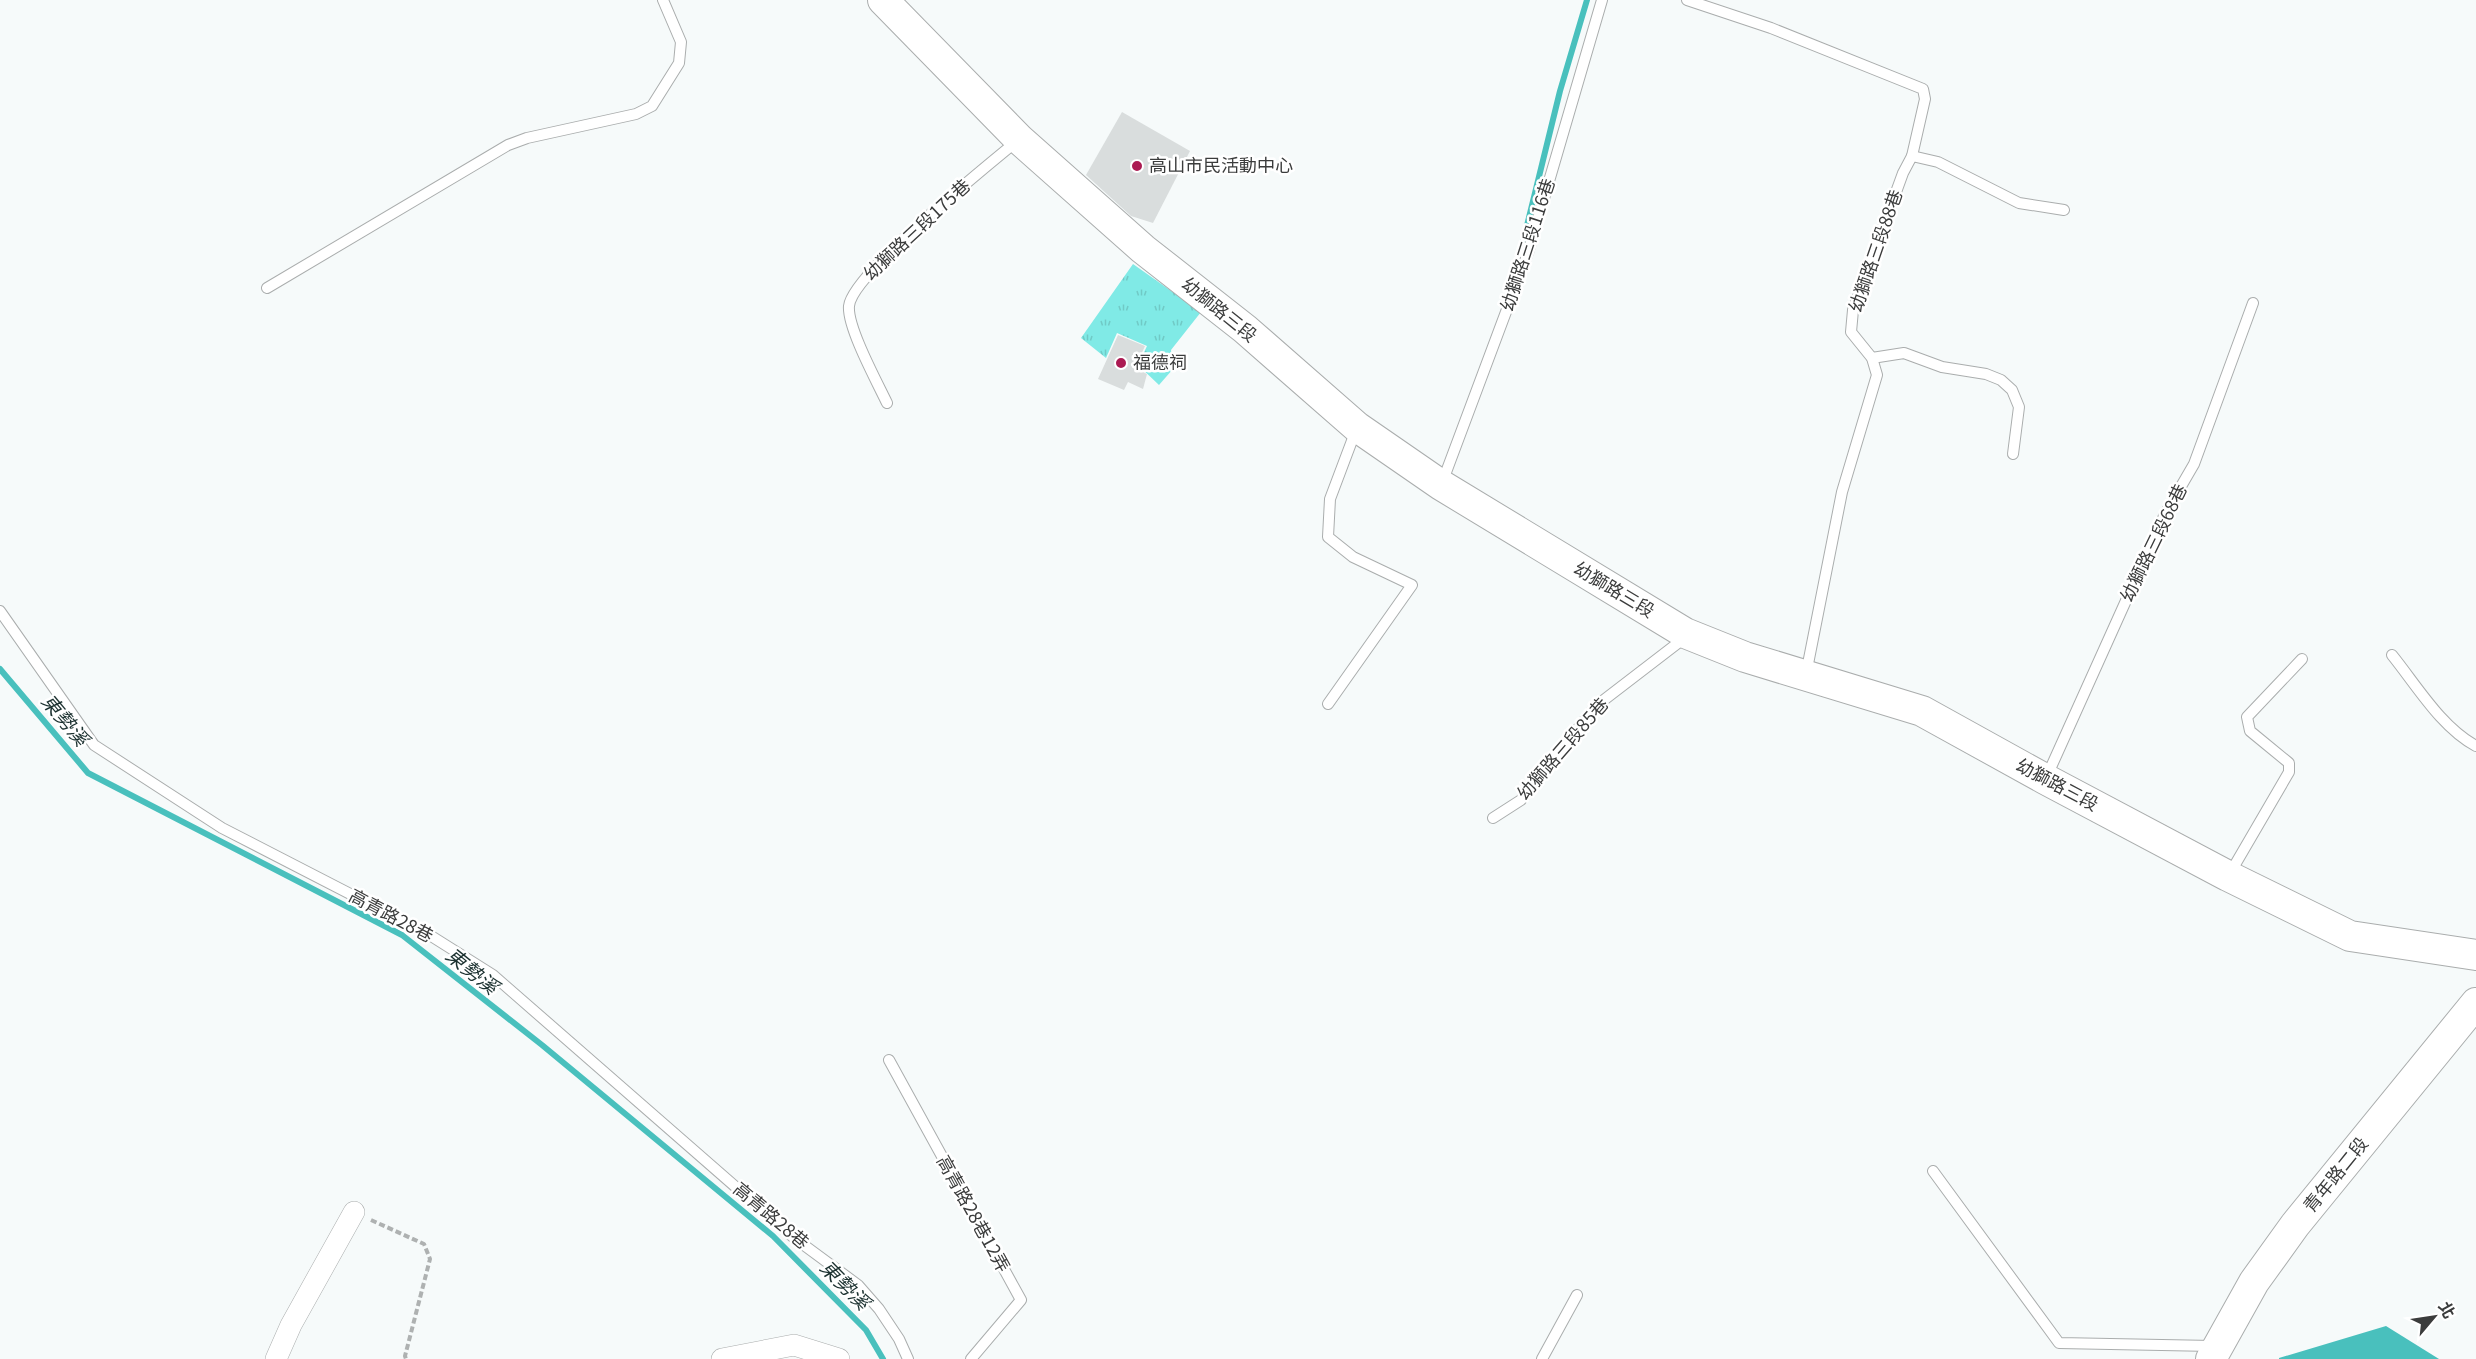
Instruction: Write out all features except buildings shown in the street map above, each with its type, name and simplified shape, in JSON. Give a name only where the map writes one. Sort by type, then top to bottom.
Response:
[{"type":"street","name":"幼獅路三段","points":[[883,0],[1019,139],[1143,249],[1245,329],[1357,427],[1441,485],[1685,633],[1744,657],[1922,711],[2228,876],[2350,936],[2476,954]]},
{"type":"street","name":"青年路二段","points":[[2214,1353],[2254,1282],[2295,1225],[2476,1003]]},
{"type":"street","points":[[276,1359],[291,1325],[354,1212]]},
{"type":"street","points":[[722,1359],[749,1356],[794,1345],[839,1359]]},
{"type":"lane","points":[[267,288],[508,145],[527,138],[636,114],[652,106],[679,63],[681,42],[663,0]]},
{"type":"lane","name":"幼獅路三段116巷","points":[[1441,485],[1528,253],[1602,0]]},
{"type":"lane","name":"幼獅路三段88巷","points":[[1687,0],[1772,28],[1923,89],[1925,99],[1912,156],[1903,173],[1853,310],[1851,332],[1872,358]]},
{"type":"lane","name":"幼獅路三段175巷","points":[[887,403],[858,344],[848,306],[854,291],[886,255],[917,226],[1019,139]]},
{"type":"lane","points":[[1912,156],[1938,162],[2019,203],[2064,210]]},
{"type":"lane","name":"幼獅路三段68巷","points":[[2045,779],[2165,514],[2194,464],[2253,303]]},
{"type":"lane","points":[[1806,675],[1842,492],[1877,375],[1872,358],[1904,353],[1942,367],[1986,374],[2001,380],[2012,390],[2019,407],[2013,454]]},
{"type":"lane","points":[[1328,704],[1412,585],[1353,557],[1328,537],[1330,499],[1357,427]]},
{"type":"lane","name":"高青路28巷","points":[[0,611],[94,745],[222,828],[428,934],[493,975],[793,1237],[858,1284],[879,1309],[899,1339],[908,1359]]},
{"type":"lane","name":"幼獅路三段85巷","points":[[1493,818],[1521,800],[1596,706],[1678,643],[1685,633]]},
{"type":"lane","points":[[2392,655],[2450,727],[2476,746]]},
{"type":"lane","points":[[2228,876],[2289,772],[2289,763],[2250,731],[2247,717],[2302,659]]},
{"type":"lane","name":"高青路28巷12弄","points":[[889,1060],[1021,1300],[971,1359]]},
{"type":"lane","points":[[1933,1171],[2059,1343],[2214,1353]]},
{"type":"lane","points":[[1542,1359],[1577,1295]]},
{"type":"path","points":[[354,1212],[424,1244],[430,1259],[406,1359]]},
{"type":"green space","points":[[1133,264],[1201,312],[1171,350],[1173,369],[1159,385],[1138,365],[1147,346],[1117,333],[1106,358],[1081,338]]},
{"type":"shaded area","points":[[2386,1326],[2439,1359],[2279,1359],[2279,1358]]},
{"type":"waterway","points":[[1521,250],[1560,91],[1587,0]]},
{"type":"waterway","name":"東勢溪","points":[[0,669],[88,773],[402,935],[542,1045],[773,1236],[866,1330],[883,1359]]},
{"type":"place","name":"高山市民活動中心","points":[[1137,166]]},
{"type":"place","name":"福德祠","points":[[1121,363]]}]
